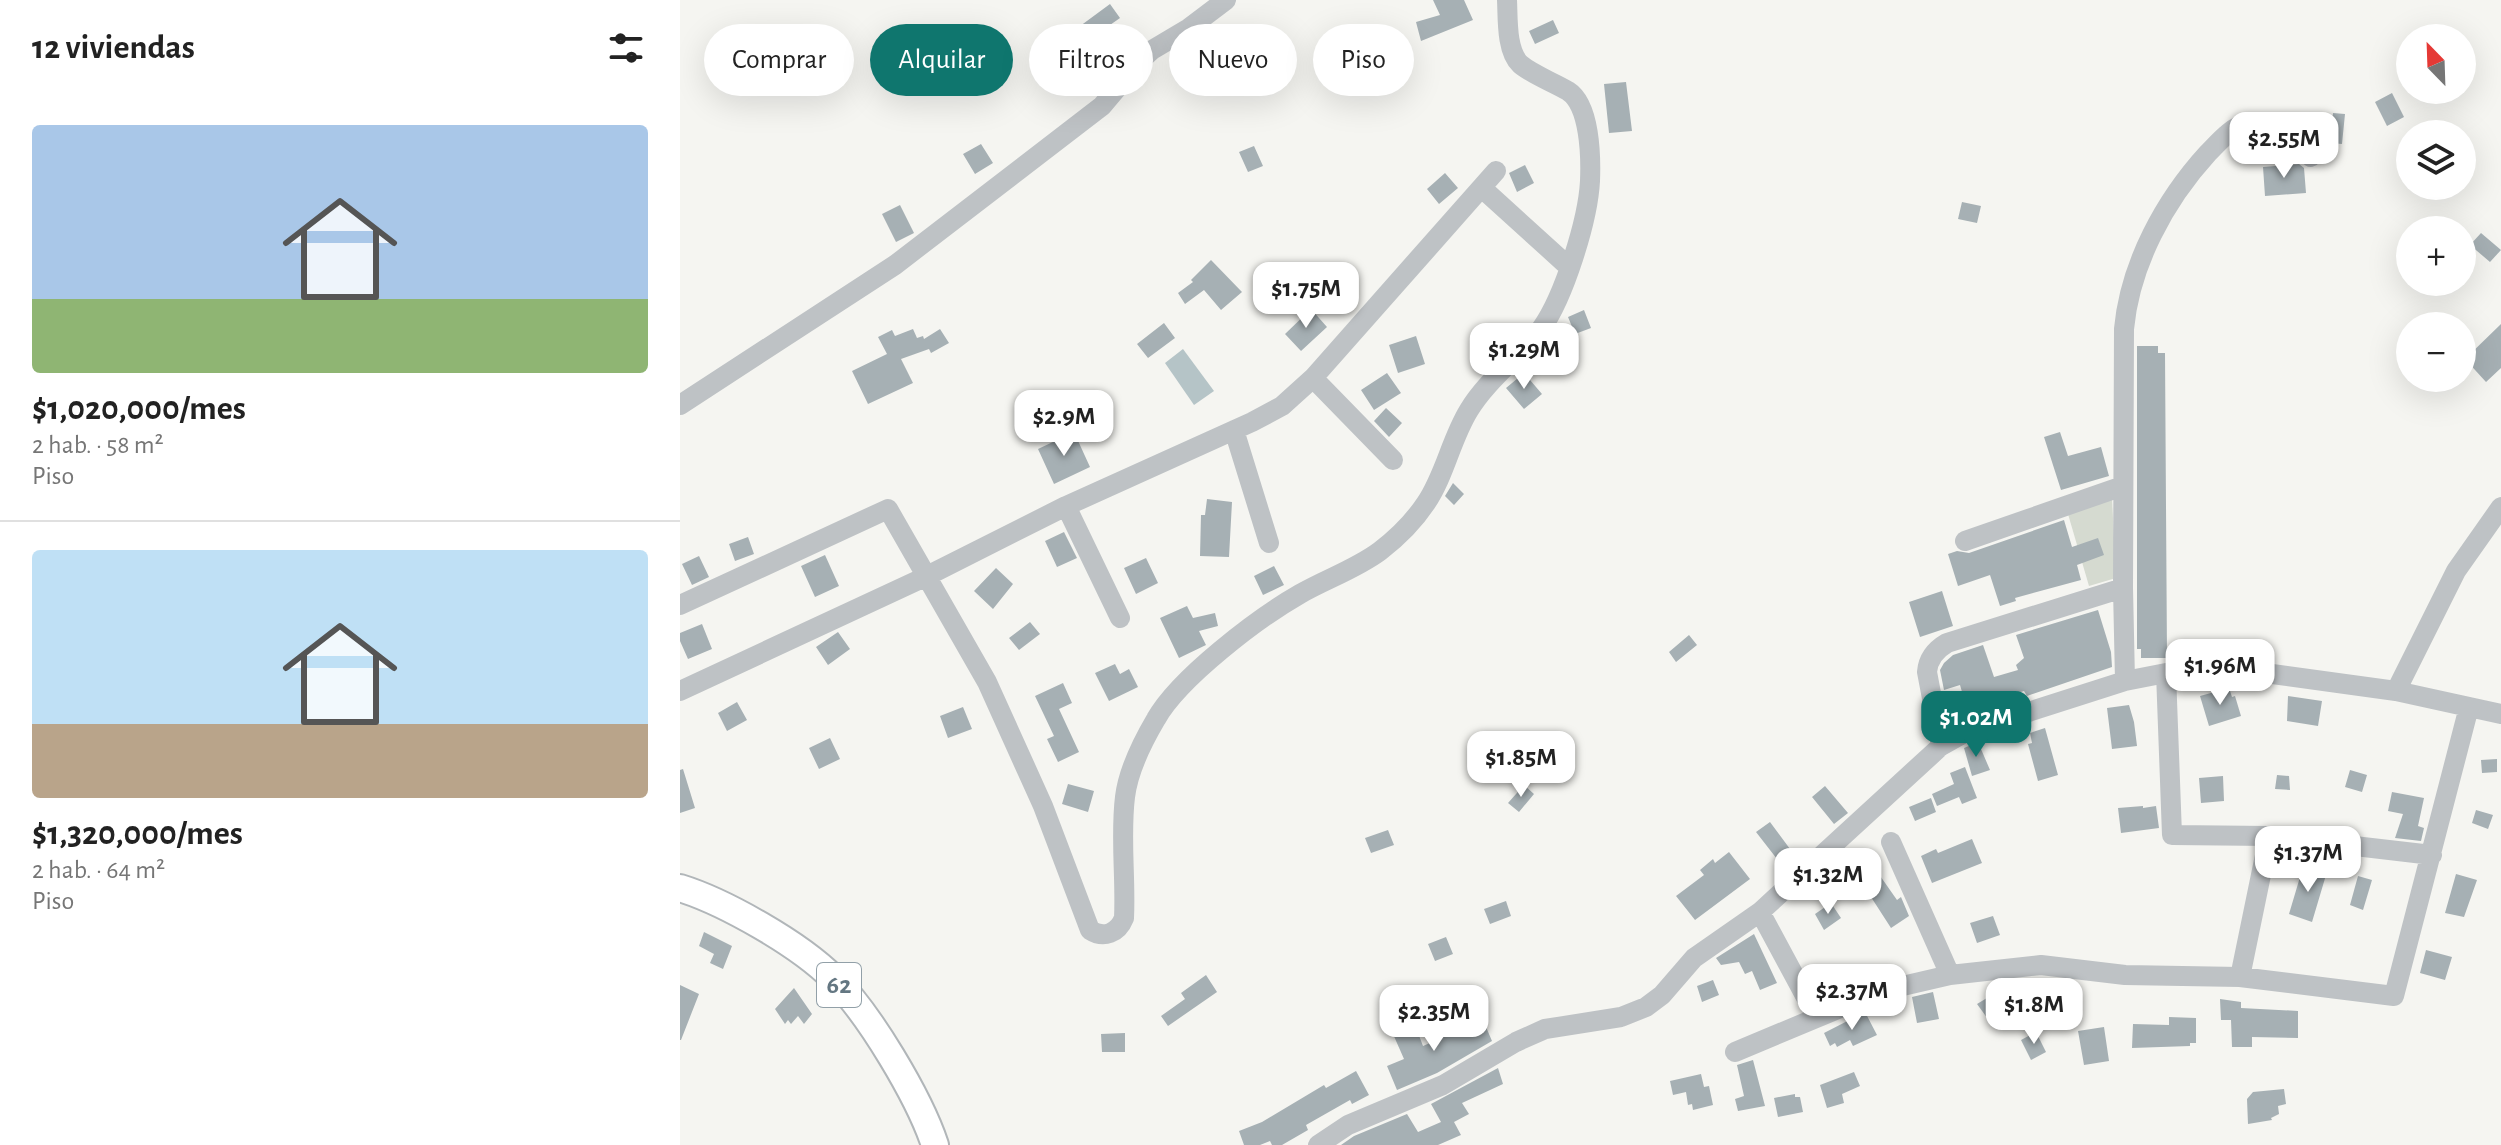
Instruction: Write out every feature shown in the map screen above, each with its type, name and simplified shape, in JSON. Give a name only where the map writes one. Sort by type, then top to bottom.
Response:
[{"type":"main road","name":"62","points":[[680,888],[697,893],[756,924],[798,950],[832,977],[860,1011],[919,1105],[935,1145]]},
{"type":"street","points":[[680,405],[895,265],[1102,106],[1152,50],[1189,28],[1226,0]]},
{"type":"street","points":[[680,605],[888,509],[987,682],[1043,806],[1090,930],[1100,934],[1120,927],[1124,918],[1127,783],[1164,705],[1177,688],[1257,623],[1299,594],[1365,561],[1400,534],[1426,503],[1459,429],[1479,395],[1541,329],[1556,302],[1587,204],[1590,178],[1585,116],[1571,93],[1520,64],[1512,47],[1507,0]]},
{"type":"street","points":[[2125,681],[2124,329],[2128,302],[2148,241],[2175,194],[2216,145],[2234,129],[2255,123],[2311,157]]},
{"type":"street","points":[[680,691],[1282,406],[1313,378],[1496,171]]},
{"type":"street","points":[[1483,189],[1569,267]]},
{"type":"street","points":[[1313,378],[1393,460]]},
{"type":"street","points":[[1234,430],[1269,543]]},
{"type":"street","points":[[1965,541],[2123,486]]},
{"type":"street","points":[[1066,506],[1120,618]]},
{"type":"street","points":[[2396,691],[2456,571],[2501,507]]},
{"type":"street","points":[[1941,746],[1927,672],[1937,650],[1947,643],[2123,588]]},
{"type":"street","points":[[1318,1145],[1348,1125],[1443,1085],[1516,1042],[1545,1029],[1621,1017],[1646,1007],[1662,995],[1694,958],[1760,912],[1941,746],[1966,732],[2125,681],[2166,673],[2219,670],[2250,671],[2396,691],[2501,714]]},
{"type":"street","points":[[2166,673],[2172,835],[2269,836],[2432,855]]},
{"type":"street","points":[[1735,1052],[1881,991],[1950,975],[2041,965],[2125,975],[2240,977],[2394,996],[2469,707]]},
{"type":"street","points":[[2240,977],[2269,836]]},
{"type":"street","points":[[1891,842],[1950,975]]},
{"type":"street","points":[[1760,912],[1816,1016]]},
{"type":"shaded area","points":[[1183,349],[1214,391],[1194,405],[1165,363]]},
{"type":"shaded area","points":[[2112,498],[2116,578],[2089,586],[2068,514]]},
{"type":"building","points":[[1433,0],[1464,0],[1473,20],[1421,41],[1416,22],[1440,15]]},
{"type":"building","points":[[1110,4],[1120,18],[1111,24],[1083,24]]},
{"type":"building","points":[[1553,20],[1559,33],[1535,44],[1529,31]]},
{"type":"building","points":[[1626,82],[1632,131],[1609,133],[1604,84]]},
{"type":"building","points":[[2392,93],[2404,117],[2387,126],[2375,102]]},
{"type":"building","points":[[2333,113],[2345,114],[2342,144],[2330,143]]},
{"type":"building","points":[[981,144],[993,163],[975,174],[963,154]]},
{"type":"building","points":[[1254,146],[1263,166],[1248,172],[1239,152]]},
{"type":"building","points":[[2299,164],[2304,168],[2306,193],[2265,196],[2263,167]]},
{"type":"building","points":[[1525,165],[1534,183],[1517,192],[1509,173]]},
{"type":"building","points":[[1445,173],[1458,188],[1439,204],[1427,189]]},
{"type":"building","points":[[1962,202],[1981,206],[1977,223],[1958,219]]},
{"type":"building","points":[[900,205],[914,233],[896,242],[882,214]]},
{"type":"building","points":[[2481,233],[2501,250],[2490,262],[2476,250],[2476,238]]},
{"type":"building","points":[[1211,260],[1242,292],[1221,310],[1204,290],[1185,304],[1178,293],[1193,282],[1191,280]]},
{"type":"building","points":[[1311,309],[1327,327],[1301,351],[1285,334]]},
{"type":"building","points":[[1584,310],[1591,328],[1575,334],[1568,317]]},
{"type":"building","points":[[1164,323],[1175,338],[1148,358],[1137,344]]},
{"type":"building","points":[[2501,324],[2501,368],[2486,382],[2476,371],[2476,348]]},
{"type":"building","points":[[913,329],[917,338],[923,336],[924,339],[940,329],[949,343],[931,353],[929,349],[901,359],[913,383],[868,404],[852,371],[887,354],[878,337],[892,330],[895,336]]},
{"type":"building","points":[[1416,336],[1425,364],[1398,373],[1389,345]]},
{"type":"building","points":[[2137,346],[2158,346],[2158,353],[2165,353],[2167,658],[2141,658],[2141,649],[2137,649]]},
{"type":"building","points":[[1387,373],[1401,393],[1374,410],[1361,390]]},
{"type":"building","points":[[1524,373],[1542,394],[1524,409],[1506,388]]},
{"type":"building","points":[[1386,408],[1402,423],[1389,437],[1374,421]]},
{"type":"building","points":[[1074,432],[1090,467],[1054,484],[1038,449]]},
{"type":"building","points":[[2060,432],[2068,456],[2101,447],[2109,476],[2061,490],[2044,437]]},
{"type":"building","points":[[1453,483],[1464,494],[1454,505],[1445,496]]},
{"type":"building","points":[[1207,499],[1232,502],[1229,557],[1200,556],[1201,515],[1205,515]]},
{"type":"building","points":[[2064,520],[2072,547],[2098,538],[2104,555],[2077,565],[2081,580],[2015,598],[2016,601],[2000,606],[1990,575],[1958,586],[1948,554],[1957,551],[1969,553]]},
{"type":"building","points":[[1064,532],[1077,558],[1057,567],[1045,541]]},
{"type":"building","points":[[748,537],[754,554],[735,561],[729,544]]},
{"type":"building","points":[[825,555],[839,586],[815,597],[801,566]]},
{"type":"building","points":[[699,556],[709,577],[692,585],[682,564]]},
{"type":"building","points":[[1146,558],[1158,583],[1136,594],[1124,568]]},
{"type":"building","points":[[1274,566],[1284,585],[1263,595],[1254,576]]},
{"type":"building","points":[[996,568],[1013,584],[993,609],[974,591]]},
{"type":"building","points":[[1942,591],[1953,626],[1920,637],[1909,602]]},
{"type":"building","points":[[1187,606],[1193,618],[1215,613],[1218,626],[1199,631],[1206,645],[1179,658],[1160,618]]},
{"type":"building","points":[[2098,610],[2111,652],[2112,667],[2027,696],[2024,691],[2001,698],[2003,705],[1969,716],[1960,685],[1944,690],[1940,670],[1953,655],[1983,645],[1994,677],[2018,670],[2016,665],[2024,658],[2016,635]]},
{"type":"building","points":[[1030,622],[1040,634],[1019,650],[1009,638]]},
{"type":"building","points":[[702,624],[712,649],[688,659],[680,633]]},
{"type":"building","points":[[838,632],[850,649],[828,665],[816,647]]},
{"type":"building","points":[[1689,635],[1697,645],[1676,662],[1669,652]]},
{"type":"building","points":[[1115,664],[1120,674],[1129,669],[1138,687],[1109,701],[1095,673]]},
{"type":"building","points":[[1063,683],[1072,703],[1059,709],[1079,752],[1058,762],[1047,739],[1054,736],[1035,696]]},
{"type":"building","points":[[2229,688],[2241,716],[2209,726],[2200,696]]},
{"type":"building","points":[[2288,696],[2322,701],[2318,726],[2287,721]]},
{"type":"building","points":[[737,702],[747,720],[727,731],[718,713]]},
{"type":"building","points":[[2129,705],[2137,746],[2112,749],[2107,708]]},
{"type":"building","points":[[963,707],[972,729],[948,738],[940,716]]},
{"type":"building","points":[[2045,728],[2058,775],[2038,781],[2028,744],[2032,743],[2030,733]]},
{"type":"building","points":[[830,738],[840,759],[819,769],[809,748]]},
{"type":"building","points":[[1978,742],[1990,770],[1972,776],[1964,748]]},
{"type":"building","points":[[2497,759],[2497,772],[2482,773],[2481,760]]},
{"type":"building","points":[[1965,767],[1977,798],[1962,804],[1959,797],[1937,806],[1932,794],[1954,784],[1950,773]]},
{"type":"building","points":[[683,769],[695,808],[680,813],[680,770]]},
{"type":"building","points":[[2350,770],[2367,775],[2362,792],[2345,787]]},
{"type":"building","points":[[2277,775],[2289,776],[2290,790],[2275,789]]},
{"type":"building","points":[[2223,776],[2224,801],[2201,803],[2199,778]]},
{"type":"building","points":[[1068,784],[1094,791],[1088,812],[1062,804]]},
{"type":"building","points":[[1524,785],[1534,794],[1519,812],[1508,803]]},
{"type":"building","points":[[1825,786],[1848,813],[1834,824],[1812,797]]},
{"type":"building","points":[[2392,792],[2424,798],[2418,826],[2424,828],[2421,841],[2395,838],[2403,814],[2388,811]]},
{"type":"building","points":[[1931,798],[1936,812],[1915,821],[1909,807]]},
{"type":"building","points":[[2156,806],[2159,828],[2121,833],[2118,808]]},
{"type":"building","points":[[2476,810],[2493,815],[2488,829],[2472,823]]},
{"type":"building","points":[[1770,822],[1790,849],[1777,859],[1756,832]]},
{"type":"building","points":[[1388,830],[1394,845],[1371,853],[1365,838]]},
{"type":"building","points":[[1972,839],[1982,863],[1932,883],[1921,856],[1936,849],[1938,853]]},
{"type":"building","points":[[1729,852],[1750,879],[1695,920],[1676,896],[1704,875],[1700,870],[1713,859],[1715,863]]},
{"type":"building","points":[[2303,867],[2326,875],[2312,922],[2289,914]]},
{"type":"building","points":[[1876,870],[1897,900],[1901,897],[1909,916],[1891,928],[1871,897],[1868,900],[1856,884]]},
{"type":"building","points":[[2456,874],[2477,880],[2464,917],[2445,913]]},
{"type":"building","points":[[2358,876],[2372,880],[2363,910],[2350,905]]},
{"type":"building","points":[[1506,901],[1511,916],[1490,924],[1484,909]]},
{"type":"building","points":[[1831,903],[1841,918],[1824,930],[1815,914]]},
{"type":"building","points":[[1993,916],[2000,935],[1977,943],[1970,923]]},
{"type":"building","points":[[704,932],[732,946],[723,969],[710,963],[714,954],[699,946]]},
{"type":"building","points":[[1754,934],[1777,983],[1760,990],[1752,971],[1745,974],[1739,962],[1721,965],[1716,958]]},
{"type":"building","points":[[1446,937],[1453,954],[1435,961],[1428,944]]},
{"type":"building","points":[[2426,950],[2452,957],[2445,980],[2420,973]]},
{"type":"building","points":[[1206,975],[1217,992],[1168,1026],[1161,1016],[1185,999],[1181,993]]},
{"type":"building","points":[[1713,980],[1719,995],[1702,1002],[1697,986]]},
{"type":"building","points":[[2021,981],[2031,1002],[1993,1026],[1977,1004]]},
{"type":"building","points":[[680,985],[699,994],[681,1040],[680,1040]]},
{"type":"building","points":[[794,988],[812,1014],[804,1024],[798,1016],[791,1024],[788,1020],[785,1024],[775,1009]]},
{"type":"building","points":[[1933,992],[1939,1019],[1917,1023],[1912,997]]},
{"type":"building","points":[[2220,999],[2241,1002],[2241,1008],[2298,1011],[2298,1038],[2252,1037],[2252,1047],[2232,1047],[2231,1020],[2221,1020]]},
{"type":"building","points":[[1865,1012],[1877,1035],[1853,1046],[1850,1040],[1837,1047],[1835,1043],[1830,1046],[1824,1033]]},
{"type":"building","points":[[2169,1017],[2196,1018],[2196,1043],[2190,1043],[2190,1046],[2132,1048],[2133,1024],[2169,1025]]},
{"type":"building","points":[[1483,1020],[1492,1041],[1437,1073],[1397,1090],[1387,1066],[1404,1059],[1393,1034],[1415,1025],[1423,1046]]},
{"type":"building","points":[[2104,1027],[2109,1061],[2084,1065],[2078,1031]]},
{"type":"building","points":[[2036,1032],[2046,1052],[2031,1060],[2021,1040]]},
{"type":"building","points":[[1125,1033],[1125,1052],[1102,1052],[1101,1034]]},
{"type":"building","points":[[1753,1060],[1765,1106],[1738,1111],[1735,1099],[1744,1096],[1737,1065]]},
{"type":"building","points":[[1498,1068],[1503,1084],[1462,1103],[1469,1114],[1454,1122],[1461,1135],[1438,1145],[1341,1145],[1354,1136],[1407,1114],[1418,1132],[1441,1122],[1431,1104]]},
{"type":"building","points":[[1356,1071],[1369,1095],[1352,1104],[1350,1100],[1306,1125],[1308,1130],[1282,1145],[1272,1145],[1270,1141],[1260,1145],[1244,1145],[1239,1131],[1262,1122],[1324,1085],[1326,1088]]},
{"type":"building","points":[[1854,1072],[1860,1086],[1842,1094],[1844,1103],[1827,1108],[1820,1085]]},
{"type":"building","points":[[1701,1074],[1704,1087],[1709,1086],[1713,1105],[1693,1110],[1692,1104],[1688,1105],[1686,1092],[1673,1095],[1670,1081]]},
{"type":"building","points":[[2284,1089],[2286,1104],[2278,1106],[2279,1114],[2272,1120],[2248,1124],[2247,1099],[2253,1092]]},
{"type":"building","points":[[1795,1094],[1795,1097],[1800,1097],[1803,1112],[1778,1117],[1774,1098]]}]
